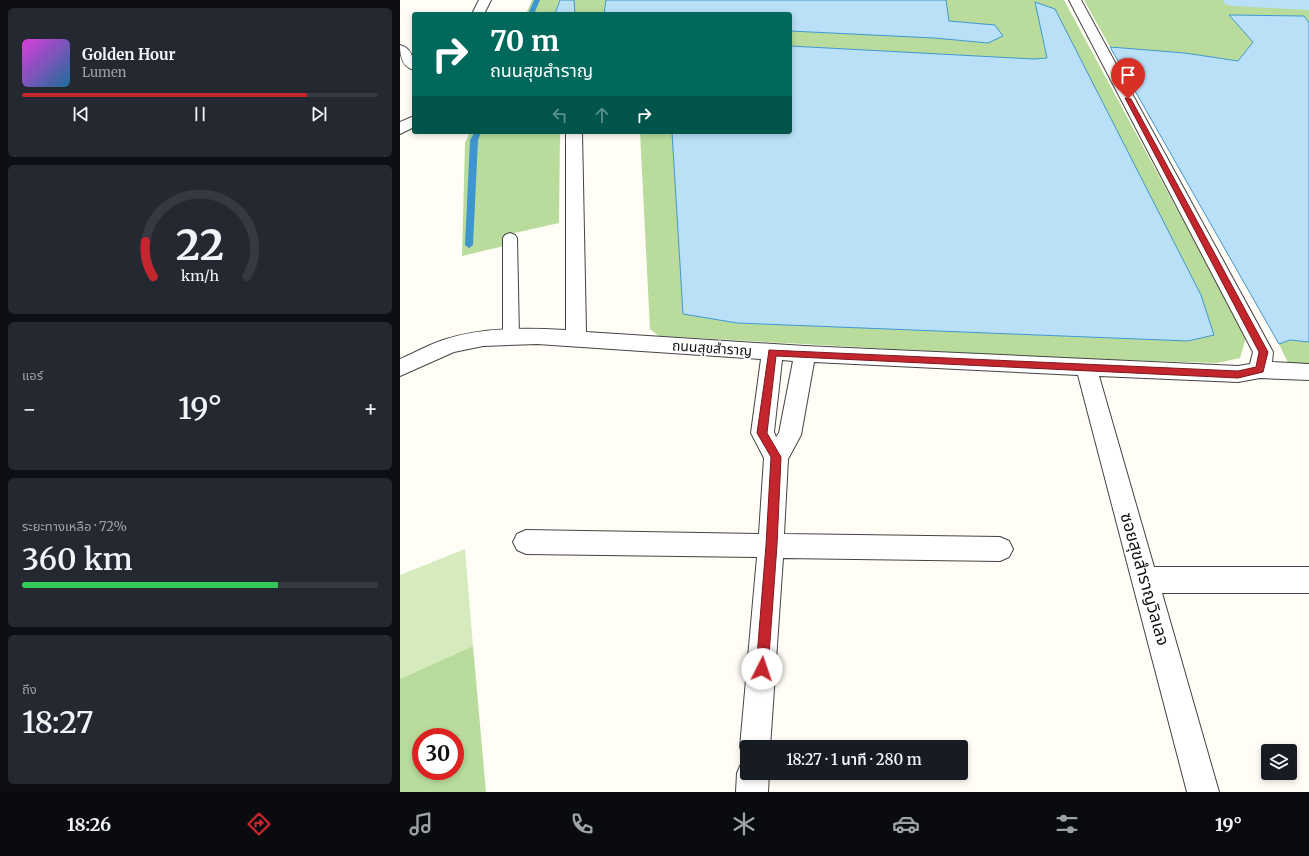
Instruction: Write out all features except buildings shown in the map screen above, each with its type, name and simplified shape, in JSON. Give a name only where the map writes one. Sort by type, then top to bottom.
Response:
[{"type":"street","points":[[479,12],[486,0]]},
{"type":"street","points":[[1075,0],[1263,352],[1260,370]]},
{"type":"street","points":[[400,49],[412,64]]},
{"type":"street","points":[[400,129],[412,121]]},
{"type":"street","points":[[574,134],[576,339]]},
{"type":"street","name":"ถนนสุขสำราญ","points":[[400,368],[449,346],[483,338],[511,336],[806,354],[1238,374],[1260,370],[1309,372]]},
{"type":"street","points":[[772,352],[762,433],[776,457]]},
{"type":"street","points":[[757,740],[776,457],[790,435],[806,354]]},
{"type":"street","name":"ซอยสุขสำราญวิลเลจ","points":[[1086,366],[1204,792]]},
{"type":"street","points":[[526,542],[1000,549]]},
{"type":"street","points":[[1145,580],[1309,580]]},
{"type":"street","points":[[752,792],[753,780]]},
{"type":"lane","points":[[510,238],[511,336]]},
{"type":"green space","points":[[532,0],[560,0],[556,12],[527,12]]},
{"type":"green space","points":[[574,0],[606,0],[604,12],[575,12]]},
{"type":"green space","points":[[946,0],[1064,0],[1246,337],[1240,358],[1217,363],[1054,358],[659,336],[650,329],[640,134],[672,134],[683,314],[737,323],[1188,341],[1043,42],[1047,58],[1033,59],[792,46],[792,31],[934,38],[988,43],[995,25],[949,21]]},
{"type":"green space","points":[[1084,0],[1309,0],[1309,23],[1303,16],[1230,15],[1253,42],[1238,61],[1185,53],[1110,47]]},
{"type":"green space","points":[[469,134],[560,134],[559,223],[506,235],[504,246],[462,256],[465,143]]},
{"type":"green space","points":[[1290,340],[1309,342],[1309,365],[1288,363],[1279,344]]},
{"type":"green space","points":[[465,549],[473,646],[400,679],[400,575]]},
{"type":"green space","points":[[473,646],[486,792],[400,792],[400,679]]},
{"type":"water","points":[[560,0],[574,0],[575,12],[556,12]]},
{"type":"water","points":[[606,0],[946,0],[949,21],[995,25],[1003,36],[988,43],[934,38],[792,31],[792,12],[604,12]]},
{"type":"water","points":[[1035,2],[1055,9],[1201,295],[1214,335],[1188,341],[737,323],[683,314],[672,134],[792,134],[792,46],[1033,59],[1047,58]]},
{"type":"water","points":[[1229,15],[1304,16],[1309,23],[1309,342],[1290,340],[1279,344],[1110,47],[1185,53],[1238,61],[1253,42]]},
{"type":"waterway","points":[[532,12],[537,0]]},
{"type":"waterway","points":[[1232,0],[1309,4]]},
{"type":"waterway","points":[[469,245],[474,140],[477,134]]},
{"type":"route","points":[[762,669],[776,457],[762,433],[772,352],[1238,374],[1260,370],[1263,352],[1128,99]]}]
